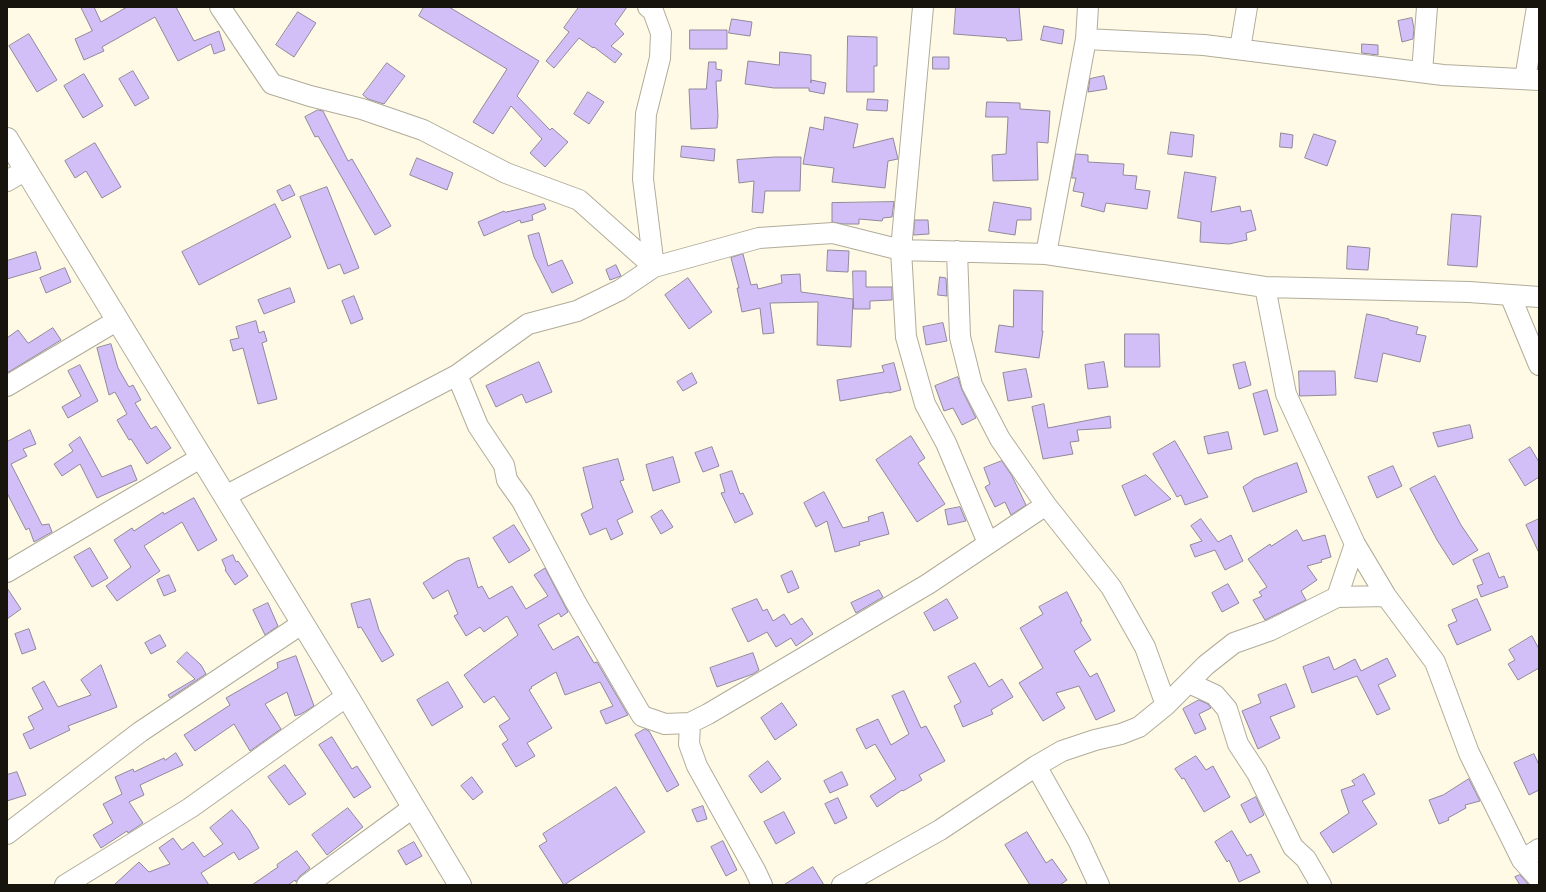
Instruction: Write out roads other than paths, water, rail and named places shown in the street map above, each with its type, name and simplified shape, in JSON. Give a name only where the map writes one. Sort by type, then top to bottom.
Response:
[{"type":"main road","points":[[7,138],[414,806],[460,885]]},
{"type":"street","points":[[220,7],[272,84],[310,96],[362,109],[423,130],[506,173],[579,200],[654,267]]},
{"type":"street","points":[[648,7],[653,11],[661,33],[660,58],[646,114],[643,180],[654,267]]},
{"type":"street","points":[[923,7],[901,250],[906,337],[925,404],[946,443],[988,544]]},
{"type":"street","points":[[1046,254],[1086,39],[1088,7]]},
{"type":"street","points":[[1240,49],[1247,7]]},
{"type":"street","points":[[1422,72],[1427,7]]},
{"type":"street","points":[[1086,39],[1204,45],[1422,72],[1532,80],[1537,7]]},
{"type":"street","points":[[7,181],[26,170]]},
{"type":"street","points":[[225,496],[457,375],[528,324],[577,311],[620,290],[654,267],[759,238],[833,233],[901,250],[1046,254],[1265,288],[1383,290],[1539,297]]},
{"type":"street","points":[[957,251],[960,337],[972,385],[1000,439],[1046,505],[1110,587],[1145,647],[1166,705]]},
{"type":"street","points":[[1265,288],[1286,394],[1355,544],[1386,596],[1436,662],[1469,753],[1522,860],[1539,879]]},
{"type":"street","points":[[1510,295],[1539,365]]},
{"type":"street","points":[[7,386],[118,320]]},
{"type":"street","points":[[457,375],[478,426],[504,466],[507,480],[522,501],[575,601],[642,716],[664,724],[690,723],[708,714],[928,584],[1046,505]]},
{"type":"street","points":[[7,572],[202,457]]},
{"type":"street","points":[[1337,597],[1355,544]]},
{"type":"street","points":[[842,885],[940,830],[1036,766],[1062,751],[1094,740],[1122,734],[1139,728],[1166,705],[1206,665],[1234,643],[1271,630],[1337,597],[1386,596]]},
{"type":"street","points":[[7,834],[140,732],[303,623]]},
{"type":"street","points":[[1189,683],[1215,695],[1227,709],[1238,744],[1257,773],[1293,847],[1306,859],[1321,885]]},
{"type":"street","points":[[65,885],[190,808],[347,696]]},
{"type":"street","points":[[690,723],[689,744],[697,766],[762,885]]},
{"type":"street","points":[[1036,766],[1079,842],[1099,885]]},
{"type":"street","points":[[307,885],[414,806]]},
{"type":"street","points":[[1522,860],[1539,849]]}]
